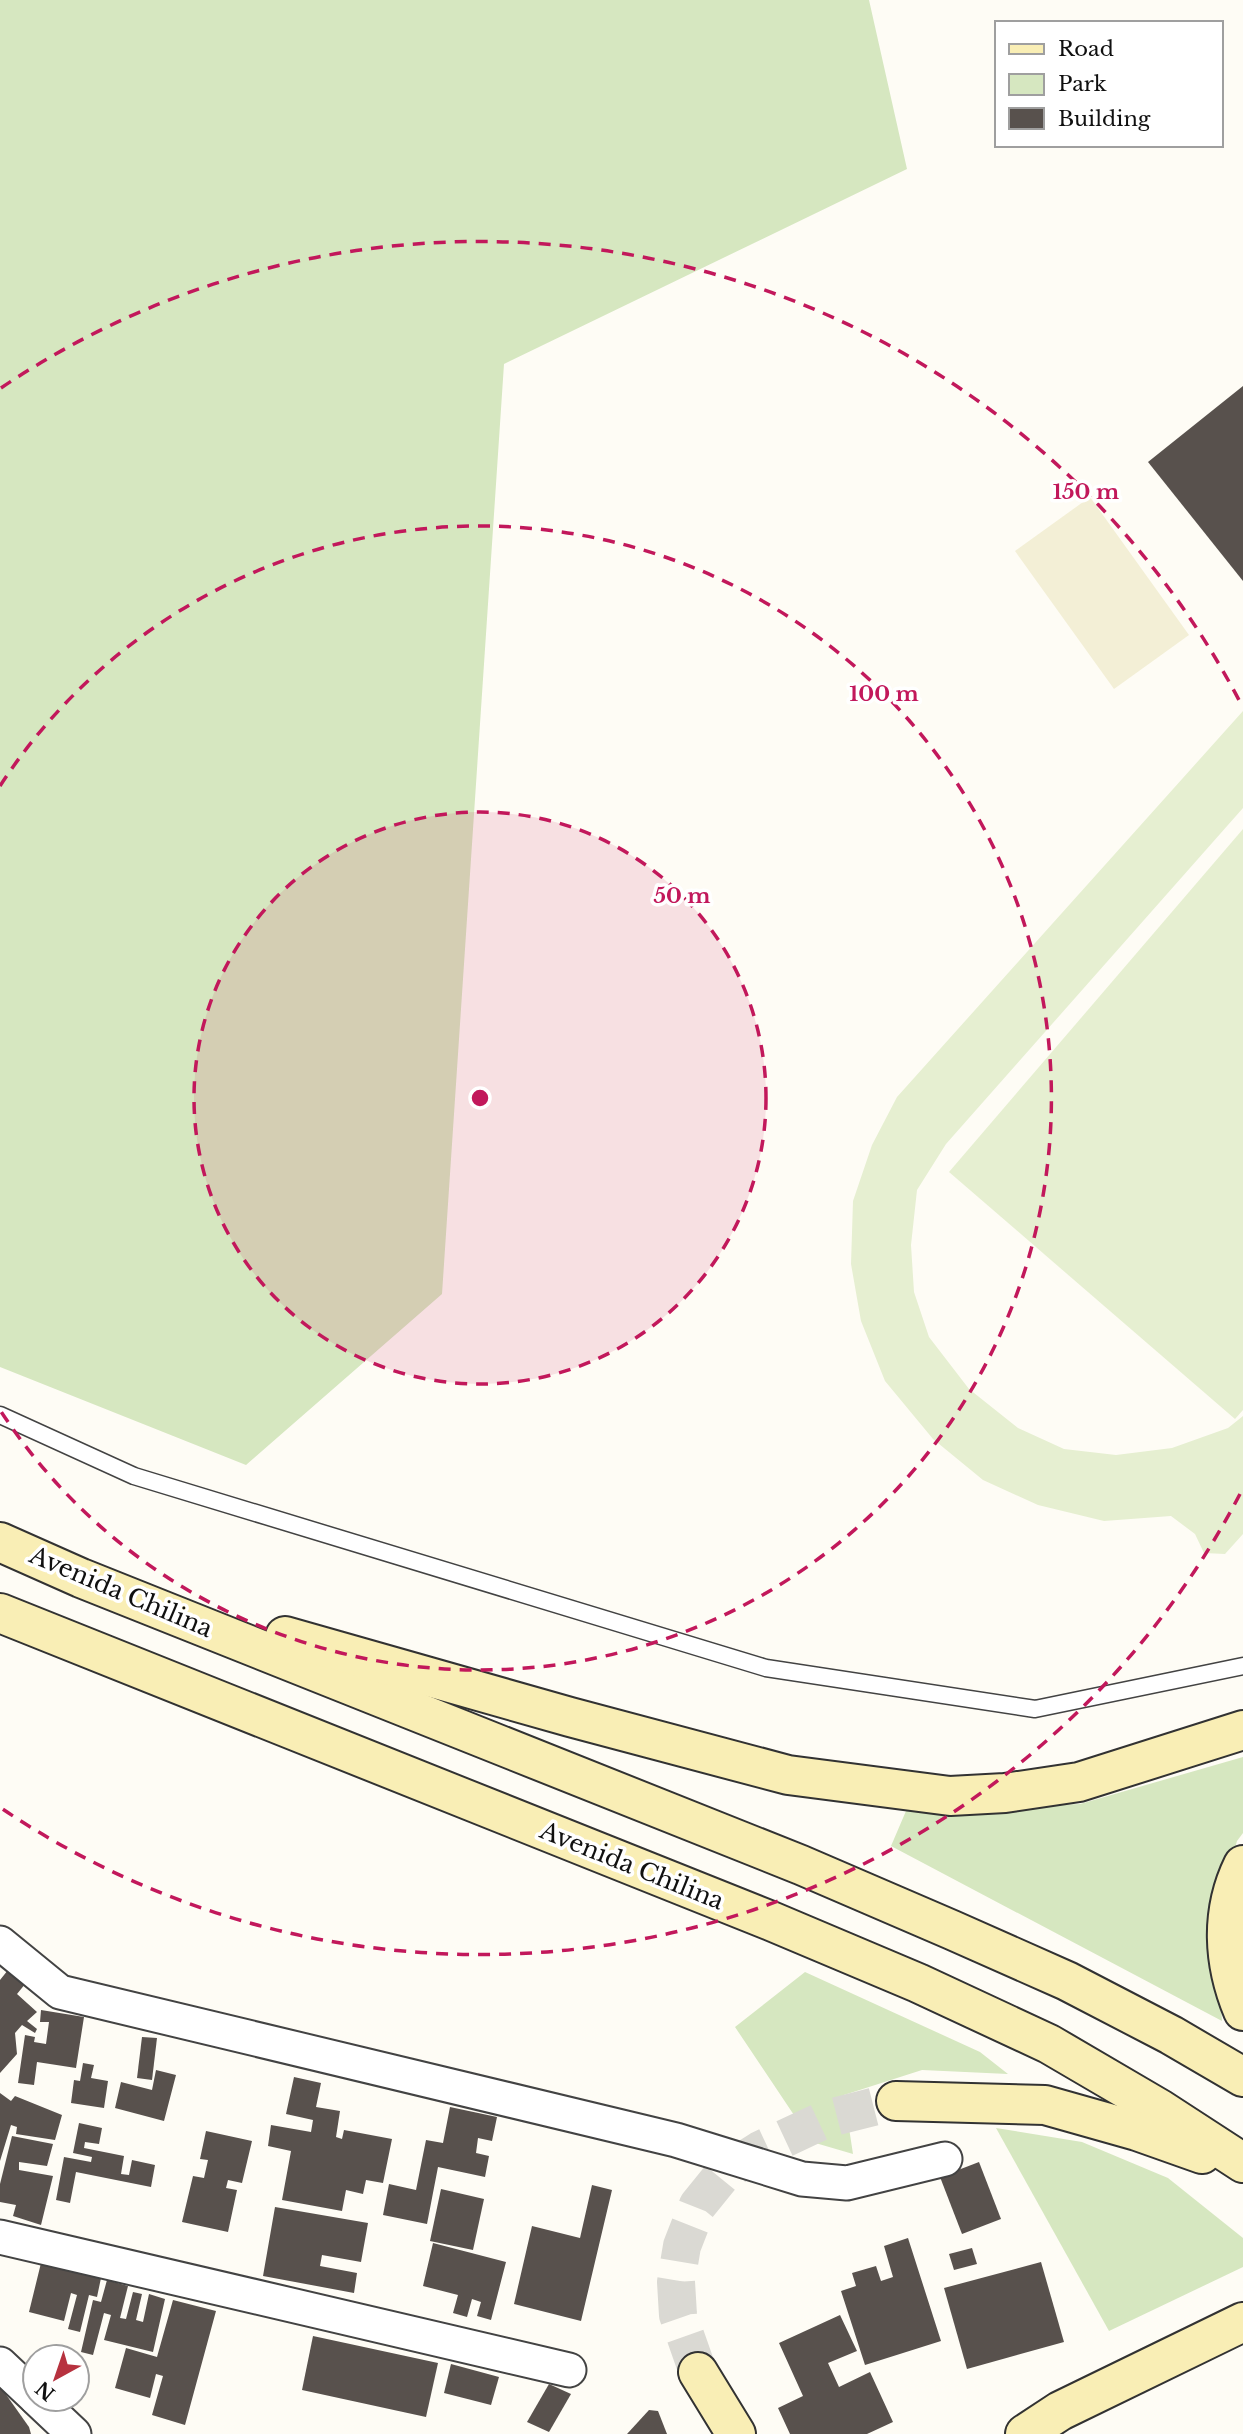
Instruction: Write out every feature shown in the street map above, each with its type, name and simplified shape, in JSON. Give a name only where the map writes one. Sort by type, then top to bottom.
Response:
[{"type":"main road","name":"Avenida Chilina","points":[[0,1542],[81,1578],[788,1860],[927,1919],[1067,1981],[1171,2035],[1243,2077]]},
{"type":"main road","points":[[81,1578],[570,1717],[788,1775],[950,1796],[1005,1793],[1079,1782],[1243,1730]]},
{"type":"main road","name":"Avenida Chilina","points":[[0,1613],[771,1921],[918,1983],[1049,2044],[1160,2109],[1243,2163]]},
{"type":"main road","points":[[1243,1865],[1229,1907],[1226,1937],[1227,1958],[1243,2011]]},
{"type":"main road","points":[[896,2101],[1045,2105],[1137,2131],[1243,2169]]},
{"type":"main road","points":[[1005,2434],[1065,2422],[1243,2322]]},
{"type":"main road","points":[[1025,2434],[1065,2422],[1243,2342]]},
{"type":"main road","points":[[698,2372],[736,2434]]},
{"type":"street","points":[[0,1943],[60,1992],[676,2140],[802,2179],[847,2183],[945,2159]]},
{"type":"street","points":[[0,2237],[569,2370]]},
{"type":"street","points":[[0,2364],[21,2384]]},
{"type":"street","points":[[52,2413],[74,2434]]},
{"type":"lane","points":[[0,1415],[134,1476],[766,1668],[1035,1709],[1243,1666]]},
{"type":"shaded area","points":[[1090,497],[1189,635],[1114,689],[1015,551]]},
{"type":"green space","points":[[0,0],[869,0],[907,169],[504,364],[442,1294],[246,1465],[0,1367]]},
{"type":"green space","points":[[1243,711],[1243,808],[946,1144],[917,1190],[911,1245],[914,1292],[929,1337],[969,1389],[1018,1428],[1064,1449],[1116,1455],[1172,1448],[1228,1428],[1243,1416],[1243,1534],[1225,1554],[1204,1553],[1195,1534],[1171,1516],[1104,1521],[1038,1505],[983,1480],[933,1439],[885,1381],[861,1321],[851,1264],[853,1201],[872,1145],[897,1097]]},
{"type":"green space","points":[[1243,829],[1243,1410],[1235,1419],[949,1172]]},
{"type":"green space","points":[[1243,1757],[1243,1833],[1237,1841],[1216,1917],[1222,2021],[891,1846],[906,1811],[1080,1804]]},
{"type":"green space","points":[[805,1972],[980,2052],[1008,2074],[922,2070],[844,2095],[853,2154],[812,2142],[735,2027]]},
{"type":"green space","points":[[996,2128],[1082,2142],[1168,2178],[1243,2238],[1243,2267],[1109,2331]]},
{"type":"building","points":[[1243,386],[1243,581],[1148,462]]},
{"type":"building","points":[[12,1965],[30,1978],[17,1994],[37,2012],[27,2021],[37,2029],[35,2033],[22,2025],[15,2033],[17,2054],[0,2073],[0,1980]]},
{"type":"building","points":[[41,2010],[84,2017],[76,2068],[37,2062],[34,2085],[18,2083],[25,2035],[35,2037],[34,2042],[46,2044],[49,2022],[40,2022]]},
{"type":"building","points":[[142,2037],[157,2038],[152,2080],[137,2078]]},
{"type":"building","points":[[83,2063],[94,2065],[91,2078],[108,2081],[104,2108],[71,2103],[74,2080],[80,2081]]},
{"type":"building","points":[[156,2070],[176,2075],[164,2121],[115,2108],[121,2082],[152,2090]]},
{"type":"building","points":[[294,2077],[321,2083],[316,2107],[340,2111],[336,2137],[342,2139],[344,2130],[392,2139],[383,2183],[366,2180],[363,2194],[346,2190],[342,2211],[282,2200],[291,2151],[268,2146],[271,2125],[311,2132],[313,2120],[286,2114]]},
{"type":"building","points":[[0,2093],[11,2101],[15,2096],[62,2115],[55,2140],[16,2134],[17,2127],[11,2125],[0,2161]]},
{"type":"building","points":[[450,2107],[497,2117],[492,2141],[478,2138],[476,2153],[489,2156],[485,2177],[438,2167],[427,2224],[383,2215],[389,2184],[416,2190],[426,2140],[443,2143]]},
{"type":"building","points":[[79,2123],[102,2128],[99,2144],[85,2142],[84,2148],[124,2156],[121,2174],[129,2175],[132,2160],[155,2165],[151,2187],[76,2172],[70,2203],[56,2200],[64,2157],[91,2162],[92,2157],[73,2153]]},
{"type":"building","points":[[206,2131],[252,2141],[242,2183],[228,2180],[226,2188],[237,2190],[228,2232],[182,2222],[193,2176],[204,2178],[208,2160],[200,2159]]},
{"type":"building","points":[[12,2136],[53,2144],[47,2166],[19,2162],[19,2170],[53,2176],[41,2225],[13,2216],[16,2205],[0,2202],[0,2184]]},
{"type":"building","points":[[979,2162],[1001,2219],[962,2234],[940,2177]]},
{"type":"building","points":[[592,2185],[612,2190],[581,2321],[514,2304],[532,2226],[580,2238]]},
{"type":"building","points":[[441,2189],[484,2199],[473,2250],[430,2241]]},
{"type":"building","points":[[275,2207],[368,2223],[361,2262],[322,2255],[320,2266],[357,2273],[354,2293],[263,2276]]},
{"type":"building","points":[[908,2238],[941,2341],[865,2365],[841,2291],[856,2286],[852,2273],[876,2266],[881,2281],[893,2277],[884,2246]]},
{"type":"building","points":[[433,2243],[506,2262],[491,2320],[477,2316],[481,2302],[472,2299],[467,2317],[453,2313],[458,2295],[423,2286]]},
{"type":"building","points":[[972,2248],[977,2264],[954,2270],[949,2254]]},
{"type":"building","points":[[1041,2262],[1064,2342],[967,2369],[944,2288]]},
{"type":"building","points":[[41,2263],[101,2278],[97,2297],[89,2295],[80,2332],[68,2329],[77,2295],[71,2293],[64,2321],[29,2312]]},
{"type":"building","points":[[107,2280],[128,2286],[120,2318],[126,2319],[133,2292],[142,2294],[136,2320],[143,2322],[149,2294],[165,2299],[153,2352],[104,2340],[111,2315],[104,2313],[91,2354],[91,2343],[83,2343],[93,2300],[101,2302]]},
{"type":"building","points":[[173,2300],[216,2311],[185,2425],[152,2415],[163,2376],[156,2374],[150,2398],[115,2388],[126,2348],[157,2357]]},
{"type":"building","points":[[840,2315],[857,2351],[828,2363],[839,2387],[870,2372],[893,2422],[867,2434],[790,2434],[778,2408],[803,2396],[779,2343]]},
{"type":"building","points":[[313,2336],[438,2363],[426,2417],[302,2390]]},
{"type":"building","points":[[451,2364],[499,2377],[491,2405],[444,2393]]},
{"type":"building","points":[[549,2384],[571,2394],[549,2432],[527,2422]]},
{"type":"building","points":[[0,2386],[29,2427],[31,2434],[0,2434]]},
{"type":"building","points":[[649,2410],[658,2411],[667,2434],[627,2434]]},
{"type":"tunnel","points":[[698,2372],[678,2315],[676,2282],[682,2246],[698,2205],[724,2173],[760,2150],[826,2119],[896,2101]]}]
